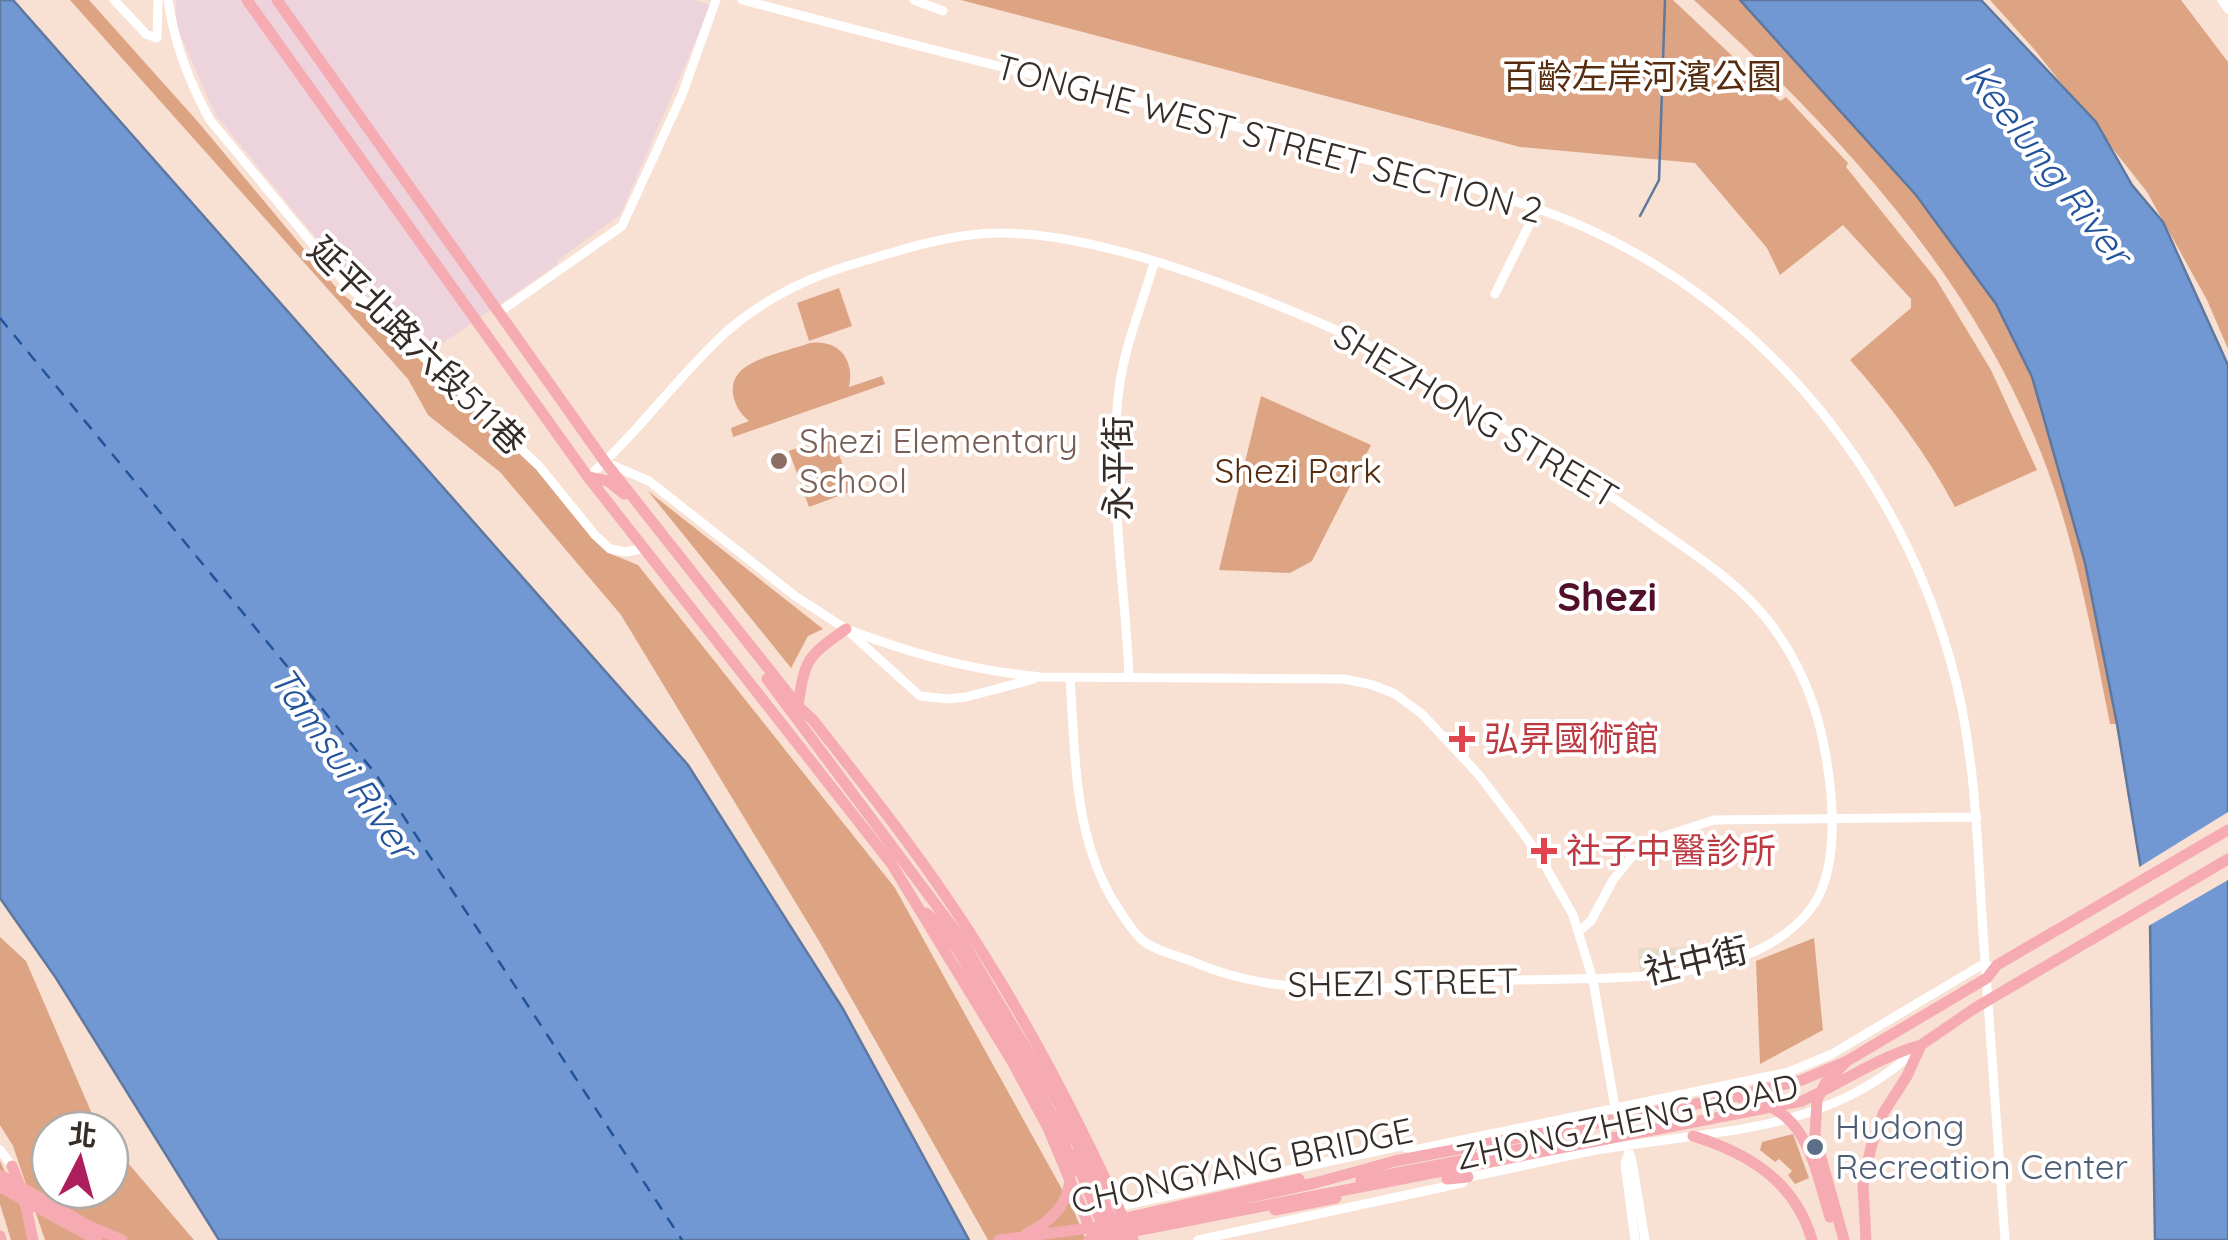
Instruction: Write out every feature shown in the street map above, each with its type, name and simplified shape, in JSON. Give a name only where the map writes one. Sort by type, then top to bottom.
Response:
[{"type":"main road","points":[[247,0],[588,477],[867,830],[919,907],[1114,1237]]},
{"type":"main road","points":[[277,0],[605,462],[898,830],[994,971],[1078,1121],[1116,1207],[1114,1237]]},
{"type":"main road","points":[[588,477],[608,481],[620,489],[960,936],[1060,1106],[1114,1237]]},
{"type":"main road","points":[[798,706],[809,659],[815,650],[846,629]]},
{"type":"main road","points":[[1840,1240],[1815,1136],[1817,1100],[1826,1082],[1847,1061],[1987,978],[1997,966],[2228,830]]},
{"type":"main road","points":[[1866,1240],[1863,1185],[1871,1147],[1884,1112],[1921,1046],[1975,1008],[2228,858]]},
{"type":"main road","points":[[919,907],[940,925],[959,952],[1060,1129],[1071,1158],[1065,1200],[1039,1228],[1017,1238]]},
{"type":"main road","name":"ZHONGZHENG ROAD","points":[[1802,1102],[1894,1052],[1921,1046]]},
{"type":"main road","name":"CHONGYANG BRIDGE","points":[[1114,1237],[1396,1161],[1733,1097],[1802,1080],[1847,1061]]},
{"type":"main road","points":[[1733,1097],[1773,1106],[1792,1121],[1804,1139],[1840,1240]]},
{"type":"main road","name":"CHONGYANG BRIDGE","points":[[998,1240],[1114,1237],[1320,1193],[1802,1102]]},
{"type":"main road","points":[[1563,1138],[1589,1126]]},
{"type":"main road","points":[[1114,1237],[1259,1201],[1563,1138],[1616,1135]]},
{"type":"main road","points":[[1693,1136],[1736,1151],[1779,1180],[1812,1240]]},
{"type":"main road","points":[[1114,1237],[1127,1215],[1384,1162],[1408,1152]]},
{"type":"main road","points":[[12,1166],[34,1240]]},
{"type":"main road","points":[[0,1175],[122,1240]]},
{"type":"main road","points":[[1114,1237],[1412,1183],[1468,1177]]},
{"type":"main road","points":[[0,1187],[98,1240]]},
{"type":"street","points":[[114,0],[146,34],[157,38],[158,0]]},
{"type":"street","name":"延平北路六段511巷","points":[[168,0],[178,48],[210,120],[345,283],[539,466],[595,536],[610,548],[626,552],[645,548]]},
{"type":"street","points":[[498,313],[622,226],[682,95],[716,0]]},
{"type":"street","name":"TONGHE WEST STREET SECTION 2","points":[[742,0],[1537,209],[1588,230],[1667,272],[1734,322],[1806,393],[1852,450],[1903,534],[1942,632],[1965,721],[1977,817],[2005,1240]]},
{"type":"street","points":[[914,0],[943,11]]},
{"type":"street","points":[[2222,0],[2228,9]]},
{"type":"street","points":[[1495,294],[1537,209]]},
{"type":"street","name":"SHEZHONG STREET","points":[[588,477],[726,332],[792,285],[843,266],[973,234],[1048,238],[1154,263],[1226,284],[1381,351],[1592,483],[1729,579],[1769,622],[1806,682],[1826,744],[1833,818]]},
{"type":"street","name":"永平街","points":[[1128,677],[1114,449],[1121,377],[1154,263]]},
{"type":"street","points":[[605,462],[649,481],[795,596],[846,629],[920,696],[966,697],[1042,677]]},
{"type":"street","points":[[846,629],[923,658],[994,672],[1042,677],[1322,677],[1374,684],[1396,694],[1422,714],[1479,775],[1539,855],[1579,930],[1593,980],[1615,1108],[1632,1160],[1645,1240]]},
{"type":"street","name":"SHEZI STREET","points":[[1070,676],[1076,774],[1090,852],[1121,913],[1143,940],[1216,973],[1285,988],[1593,980]]},
{"type":"street","points":[[1579,930],[1591,921],[1627,860],[1638,850],[1662,837],[1714,820],[1977,817]]},
{"type":"street","name":"社中街","points":[[1593,980],[1724,962],[1769,944],[1807,914],[1825,882],[1833,818]]},
{"type":"street","name":"ZHONGZHENG ROAD","points":[[1116,1207],[1401,1146],[1408,1152],[1789,1072],[1832,1054],[1980,966],[1997,966]]},
{"type":"street","name":"ZHONGZHENG ROAD","points":[[1198,1240],[1462,1184],[1468,1177],[1802,1117],[1872,1084],[1921,1046]]},
{"type":"street","points":[[1662,1098],[1671,1138]]},
{"type":"street","points":[[1545,1123],[1552,1160]]},
{"type":"street","points":[[0,1150],[12,1166]]},
{"type":"street","points":[[1627,1151],[1625,1164],[1635,1240]]},
{"type":"shaded area","points":[[176,0],[694,0],[711,5],[620,215],[558,264],[427,354],[355,286],[215,114],[176,25]]},
{"type":"shaded area","points":[[1714,947],[1718,961],[1640,972],[1638,948]]},
{"type":"green space","points":[[70,0],[89,0],[199,123],[339,291],[518,443],[611,554],[638,565],[895,888],[1073,1209],[1086,1240],[988,1240],[819,941],[621,615],[500,472],[428,415],[408,379]]},
{"type":"green space","name":"百齡左岸河濱公園","points":[[961,0],[1673,0],[1780,101],[1786,97],[1848,163],[1846,167],[1936,279],[1991,370],[2037,470],[1955,507],[1907,430],[1850,360],[1911,308],[1911,299],[1843,225],[1780,275],[1767,248],[1695,163],[1520,147]]},
{"type":"green space","points":[[1694,0],[1740,0],[1916,195],[1996,304],[2032,377],[2085,563],[2117,724],[2110,724],[2061,510],[2034,434],[1999,363],[1958,295],[1862,169],[1808,110]]},
{"type":"green space","points":[[1990,0],[2181,0],[2228,62],[2228,349],[2207,300],[2147,192],[2034,49]]},
{"type":"green space","points":[[839,288],[852,326],[809,341],[797,303]]},
{"type":"green space","points":[[810,343],[829,344],[843,353],[850,368],[849,387],[882,376],[885,384],[733,437],[731,428],[749,421],[738,409],[733,394],[740,372],[762,359]]},
{"type":"green space","name":"Shezi Park","points":[[1261,396],[1371,445],[1312,561],[1290,573],[1219,570]]},
{"type":"green space","points":[[832,435],[852,491],[809,507],[789,451]]},
{"type":"green space","points":[[648,491],[823,629],[808,636],[791,668]]},
{"type":"green space","points":[[0,937],[26,961],[90,1110],[30,1110],[30,1196],[13,1146],[0,1125]]},
{"type":"green space","points":[[1814,938],[1823,1030],[1760,1064],[1756,961]]},
{"type":"green space","points":[[1793,1134],[1809,1178],[1795,1184],[1788,1175],[1792,1171],[1760,1150],[1762,1142]]},
{"type":"green space","points":[[0,1161],[24,1213],[30,1240],[11,1240],[0,1204]]},
{"type":"green space","points":[[130,1165],[194,1240],[45,1240],[35,1210],[130,1210]]},
{"type":"water","name":"Tamsui River","points":[[0,0],[13,0],[688,765],[843,1009],[969,1240],[219,1240],[56,978],[0,898]]},
{"type":"water","name":"Keelung River","points":[[1740,0],[1981,0],[2096,122],[2132,185],[2163,222],[2228,365],[2228,1240],[2155,1240],[2150,924],[2085,563],[2032,377],[1996,304],[1916,195]]},
{"type":"pier","points":[[2228,812],[2228,880],[2145,928],[2136,869]]},
{"type":"waterway","points":[[1640,216],[1659,180],[1665,0]]},
{"type":"ferry route","points":[[0,318],[375,773],[682,1240]]},
{"type":"place","name":"Shezi Elementary School","points":[[779,461]]},
{"type":"place","name":"弘昇國術館","points":[[1462,739]]},
{"type":"place","name":"社子中醫診所","points":[[1544,851]]},
{"type":"place","name":"Hudong Recreation Center","points":[[1815,1147]]},
{"type":"district","name":"Shezi","points":[[1607,597]]}]
